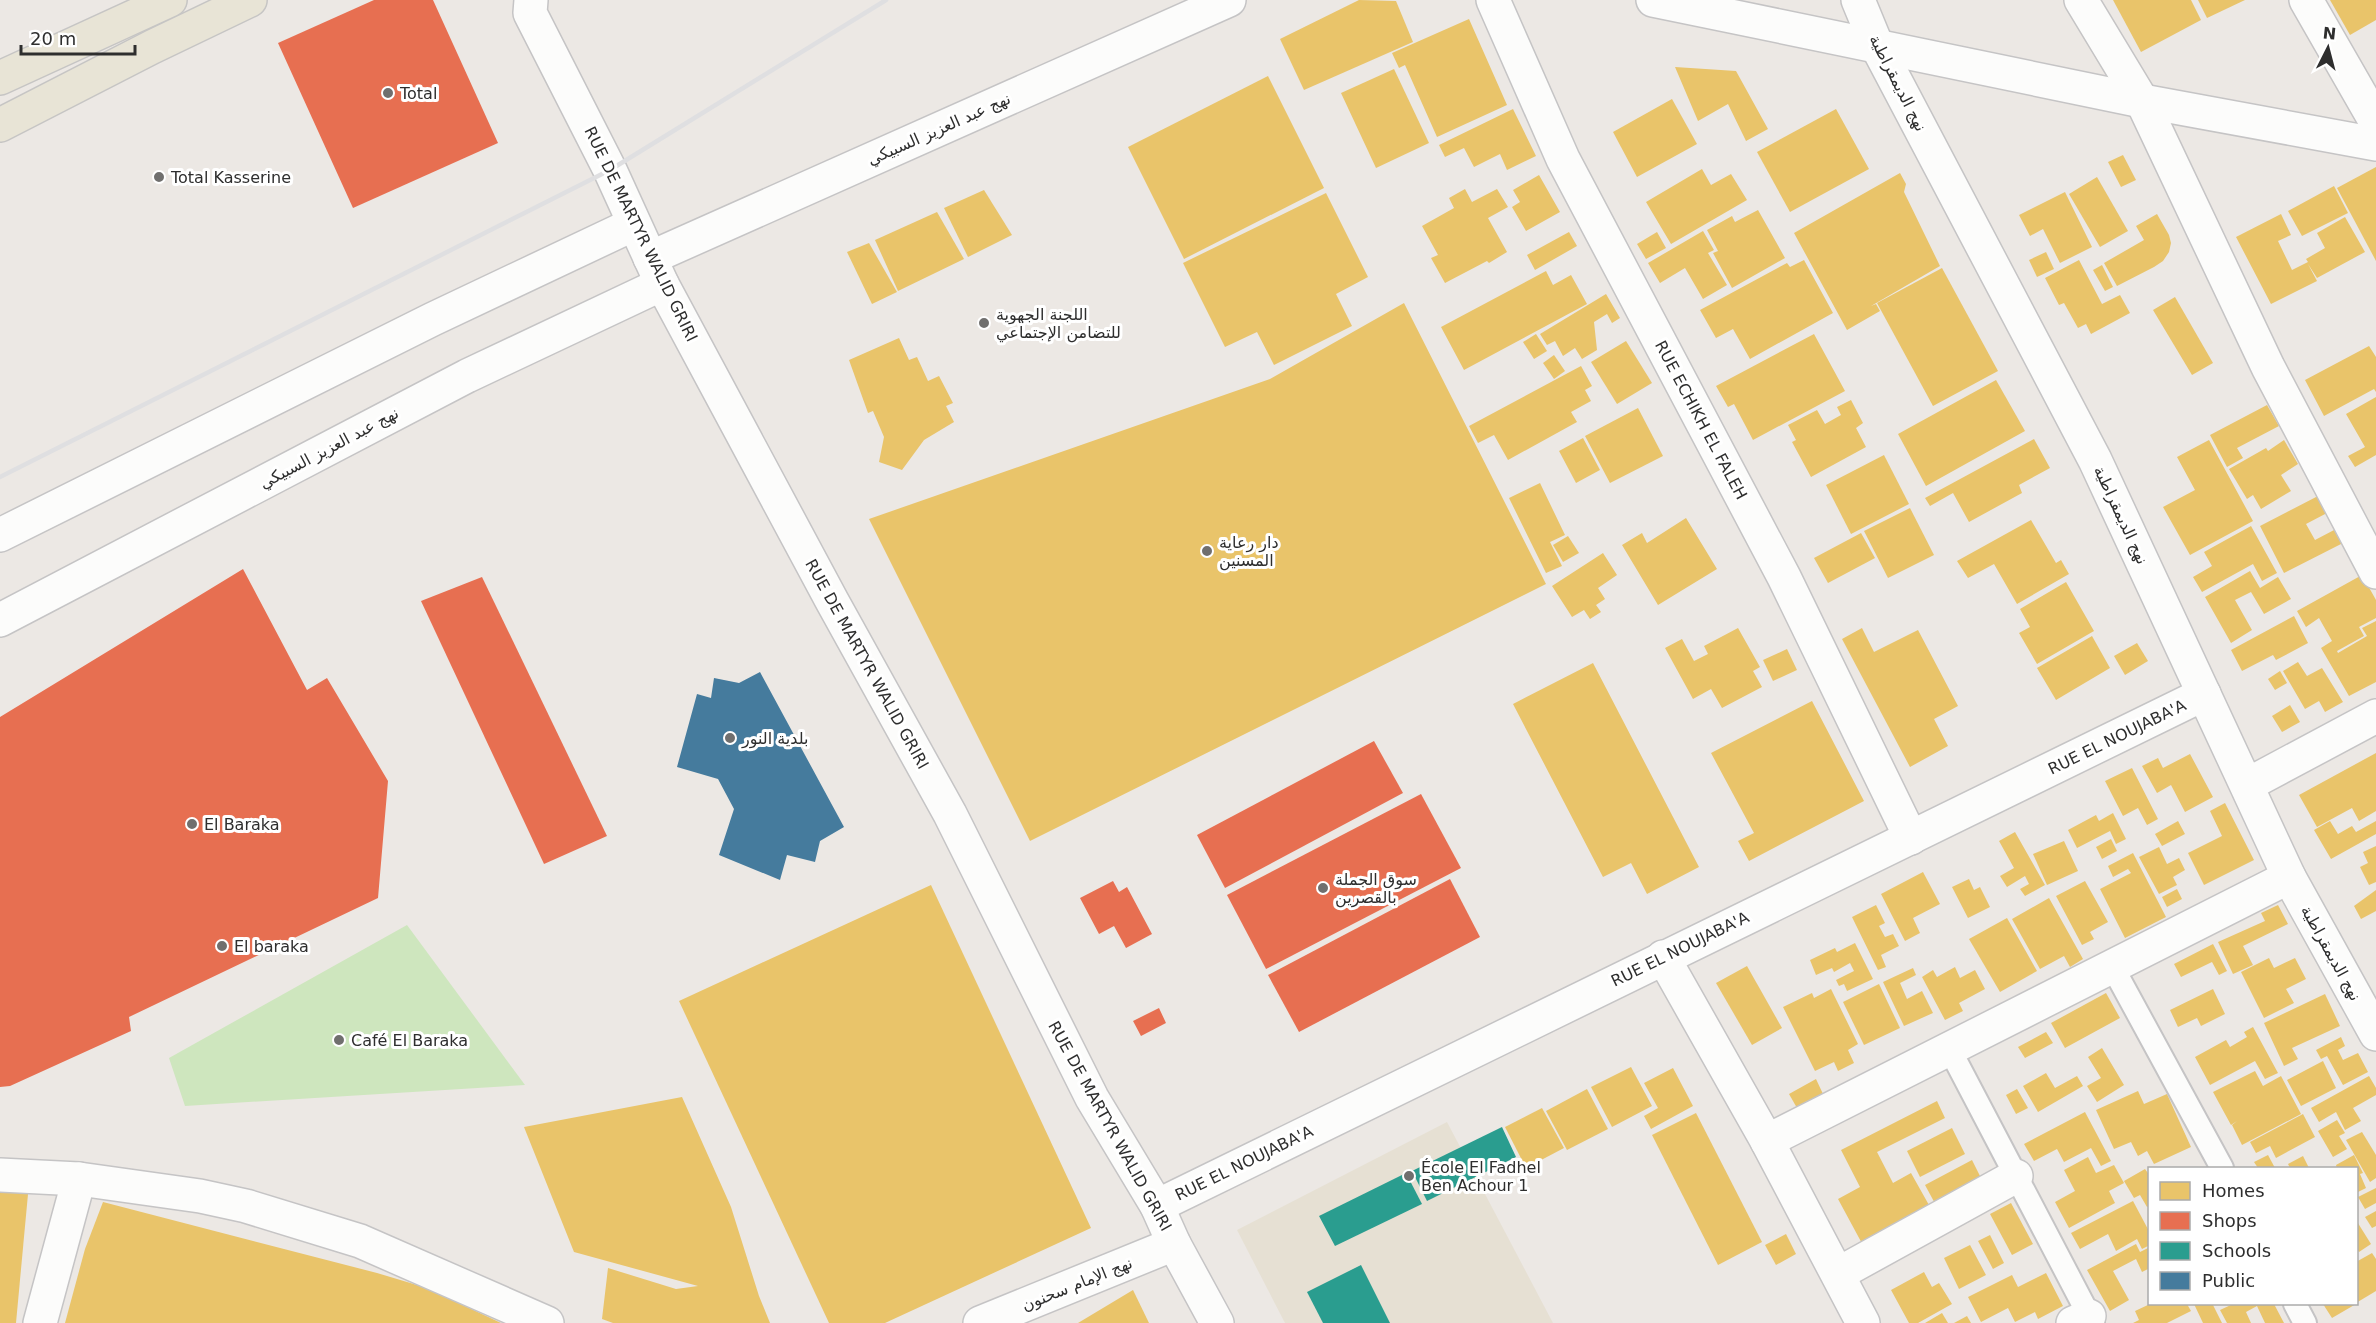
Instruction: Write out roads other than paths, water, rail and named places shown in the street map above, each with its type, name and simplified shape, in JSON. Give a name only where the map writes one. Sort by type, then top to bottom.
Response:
[{"type":"main road","points":[[0,78],[170,0]]},
{"type":"main road","points":[[0,125],[152,46],[250,0]]},
{"type":"street","name":"نهج عبد العزيز السبيكي","points":[[0,620],[467,376],[656,271],[1229,0]]},
{"type":"street","name":"RUE ECHIKH EL FALEH","points":[[1494,0],[1563,159],[1784,578],[1911,838]]},
{"type":"street","points":[[1653,0],[2142,101],[2376,144]]},
{"type":"street","name":"نهج الديمقراطية","points":[[1858,0],[1877,46],[2095,460],[2289,877],[2376,1034]]},
{"type":"street","points":[[2081,0],[2142,101],[2268,367],[2376,572]]},
{"type":"street","points":[[2306,0],[2376,122]]},
{"type":"street","name":"RUE DE MARTYR WALID GRIRI","points":[[526,4],[610,170],[656,271],[832,601],[950,814],[1092,1098],[1157,1206],[1174,1244],[1217,1323]]},
{"type":"street","points":[[0,535],[433,319],[634,224]]},
{"type":"street","name":"RUE EL NOUJABA'A","points":[[1157,1206],[2204,694]]},
{"type":"street","points":[[2247,785],[2376,716]]},
{"type":"street","points":[[1767,1141],[2289,877]]},
{"type":"street","points":[[1664,957],[1767,1141],[1863,1323]]},
{"type":"street","points":[[0,1175],[79,1179],[200,1196],[246,1206],[360,1241],[547,1323]]},
{"type":"street","points":[[1838,1274],[2016,1176]]},
{"type":"street","points":[[40,1323],[79,1179]]},
{"type":"street","name":"نهج الإمام سحنون","points":[[980,1323],[1174,1244]]},
{"type":"lane","points":[[2112,966],[2221,1167]]},
{"type":"lane","points":[[1950,1050],[2016,1176],[2085,1320]]},
{"type":"lane","points":[[2296,1305],[2305,1323]]},
{"type":"railway","points":[[0,477],[610,170],[886,0]]},
{"type":"place","name":"Total","points":[[388,93]]},
{"type":"place","name":"Total Kasserine","points":[[159,177]]},
{"type":"place","name":"اللجنة الجهوية للتضامن الإجتماعي","points":[[984,323]]},
{"type":"place","name":"دار رعاية المسنين","points":[[1207,551]]},
{"type":"place","name":"بلدية النور","points":[[730,738]]},
{"type":"place","name":"El Baraka","points":[[192,824]]},
{"type":"place","name":"سوق الجملة بالقصرين","points":[[1323,888]]},
{"type":"place","name":"El baraka","points":[[222,946]]},
{"type":"place","name":"Café El Baraka","points":[[339,1040]]},
{"type":"place","name":"École El Fadhel Ben Achour 1","points":[[1409,1176]]}]
